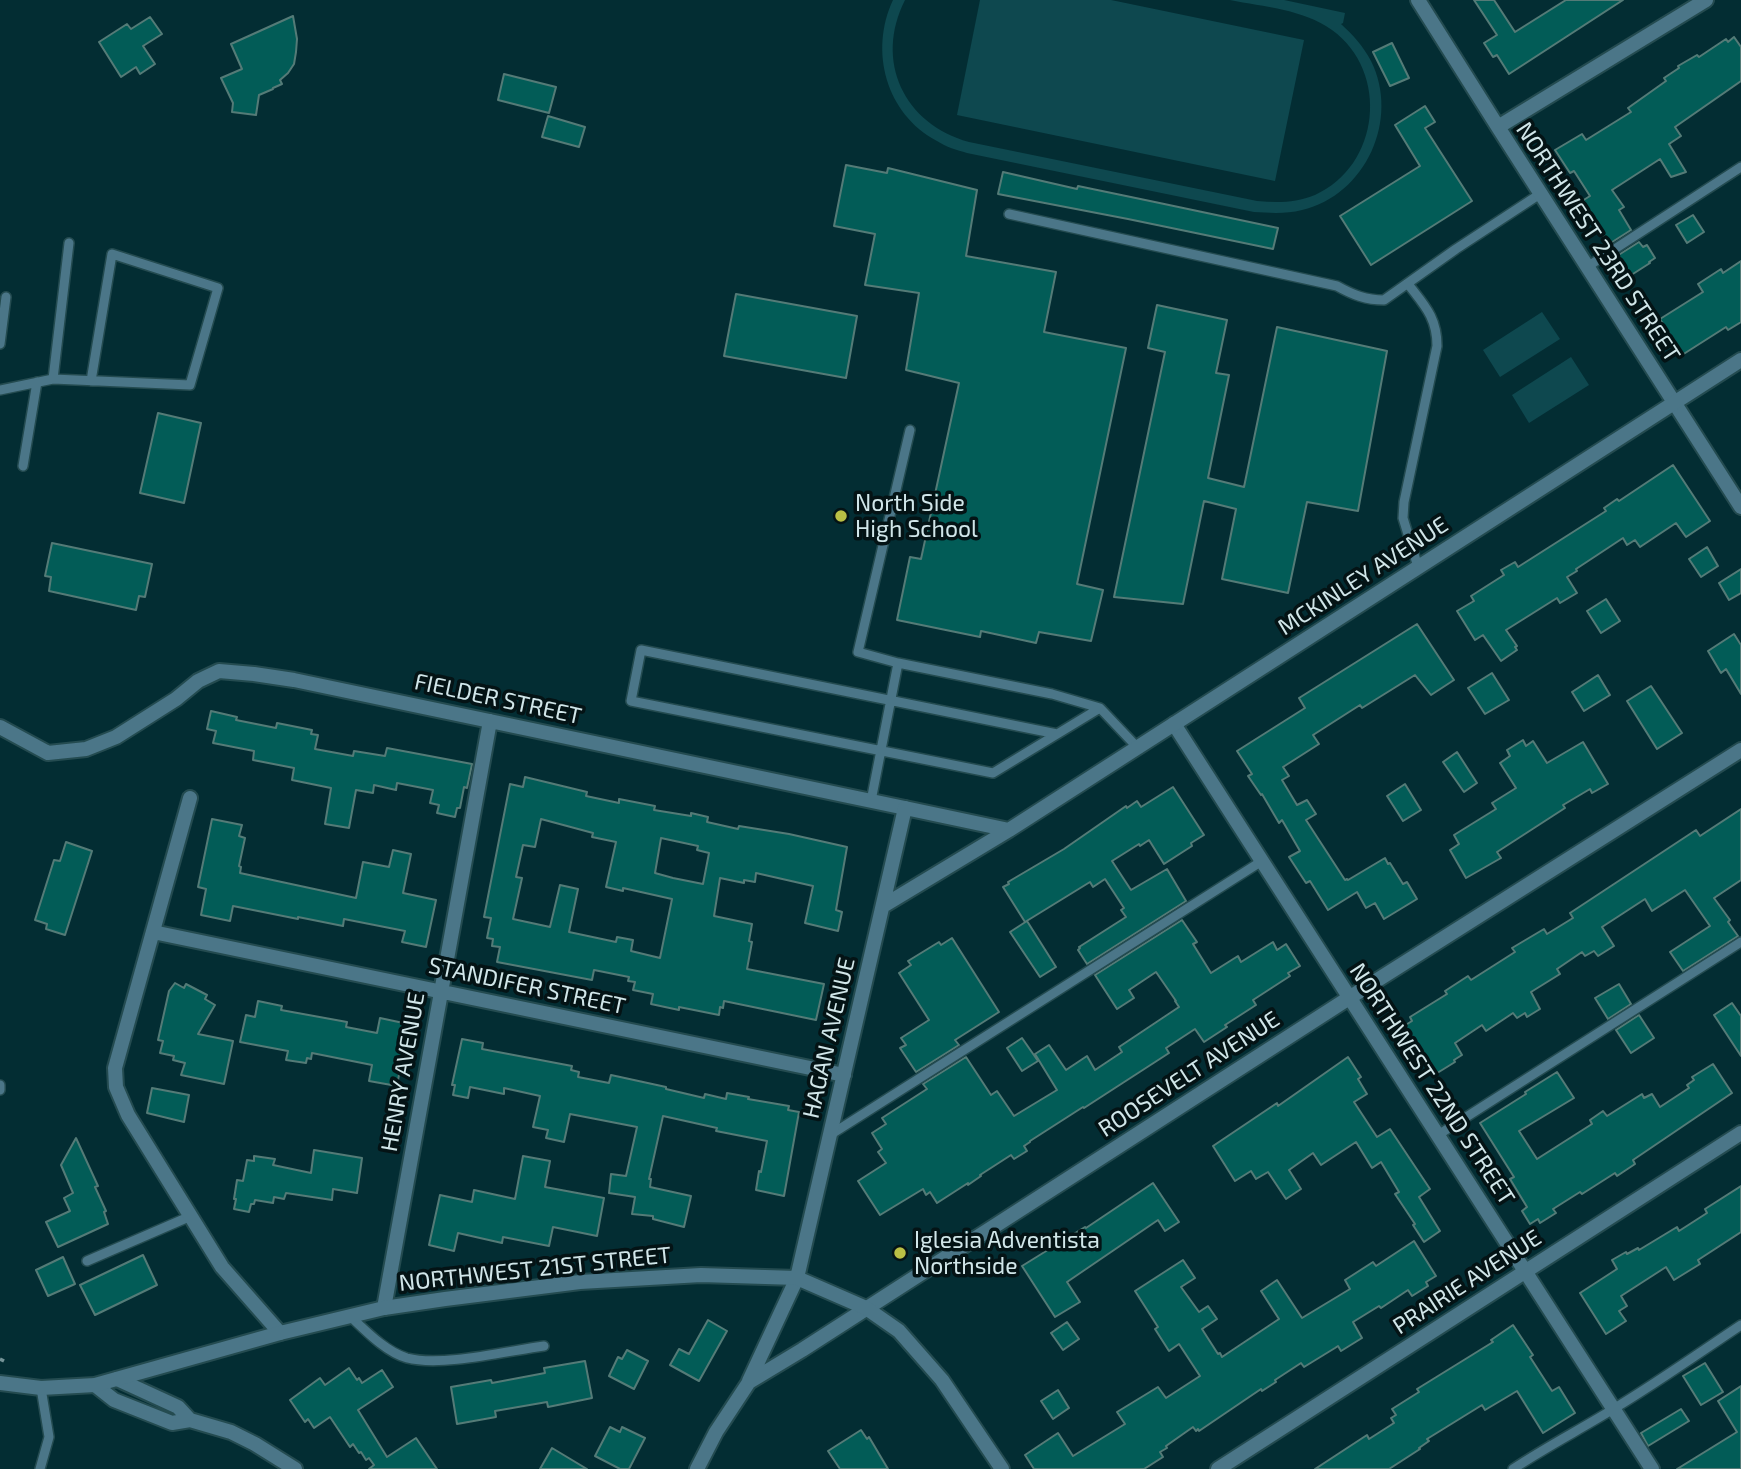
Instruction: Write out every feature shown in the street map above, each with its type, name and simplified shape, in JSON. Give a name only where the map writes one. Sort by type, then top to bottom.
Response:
[{"type":"street","name":"NORTHWEST 23RD STREET","points":[[1418,0],[1741,507]]},
{"type":"street","points":[[1498,127],[1706,0]]},
{"type":"street","name":"MCKINLEY AVENUE","points":[[883,906],[1009,830],[1741,360]]},
{"type":"street","name":"FIELDER STREET","points":[[0,727],[48,753],[86,749],[117,737],[176,699],[198,681],[219,671],[254,674],[294,680],[1009,830]]},
{"type":"street","name":"HENRY AVENUE","points":[[384,1308],[490,721]]},
{"type":"street","name":"NORTHWEST 22ND STREET","points":[[1174,724],[1652,1469]]},
{"type":"street","name":"ROOSEVELT AVENUE","points":[[697,1469],[716,1432],[749,1381],[802,1350],[1741,750]]},
{"type":"street","points":[[190,797],[115,1068],[116,1087],[128,1115],[222,1267],[280,1333]]},
{"type":"street","name":"HAGAN AVENUE","points":[[749,1381],[797,1278],[905,808]]},
{"type":"street","name":"STANDIFER STREET","points":[[153,932],[844,1075]]},
{"type":"street","name":"PRAIRIE AVENUE","points":[[1218,1469],[1741,1133]]},
{"type":"street","name":"NORTHWEST 21ST STREET","points":[[1,1382],[41,1388],[95,1385],[280,1333],[384,1308],[580,1282],[701,1275],[797,1278],[866,1308],[899,1331],[943,1380],[1002,1469]]},
{"type":"street","points":[[117,1379],[178,1407],[190,1420]]},
{"type":"street","points":[[95,1385],[114,1400],[172,1423],[190,1420],[232,1432],[295,1469]]},
{"type":"lane","points":[[1587,267],[1741,167]]},
{"type":"lane","points":[[1009,214],[1337,286],[1372,300],[1384,300],[1540,194]]},
{"type":"lane","points":[[53,379],[69,243]]},
{"type":"lane","points":[[0,390],[53,379],[90,381],[190,385],[218,288],[112,254],[90,381]]},
{"type":"lane","points":[[1408,284],[1429,311],[1437,330],[1437,346],[1404,502],[1403,518],[1418,567]]},
{"type":"lane","points":[[0,344],[6,297]]},
{"type":"lane","points":[[23,466],[37,382]]},
{"type":"lane","points":[[910,430],[858,652],[898,663],[1052,694],[1100,708],[1138,747]]},
{"type":"lane","points":[[1057,734],[641,650],[631,701],[993,773],[1100,708]]},
{"type":"lane","points":[[871,801],[898,663]]},
{"type":"lane","points":[[830,1135],[1262,861]]},
{"type":"lane","points":[[1438,1135],[1741,942]]},
{"type":"lane","points":[[0,1084],[0,1090]]},
{"type":"lane","points":[[87,1261],[191,1216]]},
{"type":"lane","points":[[350,1316],[377,1341],[405,1357],[432,1361],[544,1346]]},
{"type":"lane","points":[[1513,1469],[1549,1445],[1614,1409],[1741,1325]]},
{"type":"lane","points":[[40,1469],[49,1437],[41,1388]]},
{"type":"shaded area","points":[[893,0],[905,0],[896,23],[893,45],[894,67],[901,87],[912,105],[927,121],[946,133],[969,142],[1257,201],[1286,202],[1315,195],[1337,181],[1353,163],[1364,141],[1370,117],[1369,93],[1363,69],[1351,48],[1321,23],[1283,10],[1230,0],[1284,0],[1345,13],[1341,24],[1368,56],[1379,83],[1379,130],[1360,172],[1344,189],[1325,202],[1284,213],[1254,212],[967,153],[944,145],[919,129],[905,115],[894,98],[883,60],[886,20]]},
{"type":"shaded area","points":[[980,0],[1111,0],[1304,40],[1275,181],[957,115]]},
{"type":"shaded area","points":[[1542,312],[1560,339],[1500,377],[1483,350]]},
{"type":"shaded area","points":[[1571,357],[1589,385],[1529,423],[1512,395]]},
{"type":"building","points":[[1474,0],[1494,0],[1515,32],[1566,0],[1623,0],[1509,74],[1497,55],[1493,57],[1484,43],[1497,35]]},
{"type":"building","points":[[293,16],[296,52],[294,64],[280,80],[282,84],[259,95],[256,115],[232,112],[233,103],[221,78],[242,69],[231,44]]},
{"type":"building","points":[[150,17],[162,34],[143,46],[155,64],[140,74],[136,67],[121,77],[99,42],[127,24],[131,29]]},
{"type":"building","points":[[1734,37],[1741,47],[1741,81],[1675,127],[1681,136],[1669,144],[1686,172],[1671,177],[1660,159],[1612,190],[1624,207],[1619,210],[1631,230],[1609,244],[1582,203],[1590,196],[1574,171],[1570,173],[1555,150],[1582,134],[1586,140],[1631,112],[1628,108],[1666,81],[1664,78],[1679,68],[1678,66]]},
{"type":"building","points":[[1392,43],[1409,78],[1390,86],[1373,52]]},
{"type":"building","points":[[504,74],[556,87],[549,113],[498,100]]},
{"type":"building","points":[[1425,106],[1435,122],[1425,128],[1472,201],[1371,265],[1340,216],[1420,166],[1395,125]]},
{"type":"building","points":[[548,116],[585,127],[579,147],[542,137]]},
{"type":"building","points":[[846,165],[887,173],[888,168],[977,190],[966,256],[1056,272],[1044,332],[1126,348],[1077,584],[1103,590],[1091,641],[1039,632],[1036,643],[981,631],[980,637],[897,620],[910,557],[921,559],[959,383],[906,370],[919,293],[865,285],[875,234],[834,226]]},
{"type":"building","points":[[1003,172],[1278,228],[1273,249],[998,194]]},
{"type":"building","points":[[1693,215],[1704,232],[1687,243],[1676,225]]},
{"type":"building","points":[[1639,242],[1643,247],[1647,245],[1655,258],[1625,279],[1615,263],[1620,260],[1617,256]]},
{"type":"building","points":[[1741,261],[1741,322],[1728,330],[1726,327],[1682,355],[1660,319],[1703,292],[1698,284],[1721,269],[1723,273]]},
{"type":"building","points":[[736,294],[857,316],[846,378],[724,356]]},
{"type":"building","points":[[1157,305],[1227,320],[1216,373],[1229,375],[1208,478],[1244,487],[1277,327],[1387,351],[1358,511],[1307,502],[1288,593],[1222,579],[1236,509],[1204,501],[1183,604],[1114,597],[1165,352],[1148,348]]},
{"type":"building","points":[[158,413],[201,423],[184,503],[140,493]]},
{"type":"building","points":[[1673,465],[1710,521],[1686,537],[1676,523],[1640,547],[1635,540],[1627,545],[1623,538],[1576,569],[1577,571],[1567,577],[1577,593],[1560,603],[1557,598],[1506,630],[1517,650],[1501,661],[1483,635],[1475,640],[1457,611],[1474,601],[1471,596],[1504,575],[1501,570],[1515,562],[1518,567],[1606,511],[1604,508],[1617,499],[1619,501]]},
{"type":"building","points":[[52,543],[152,564],[145,597],[139,596],[136,610],[49,591],[51,577],[45,576]]},
{"type":"building","points":[[1707,547],[1718,566],[1701,577],[1689,559]]},
{"type":"building","points":[[1741,569],[1741,593],[1729,600],[1719,583]]},
{"type":"building","points":[[1606,599],[1620,621],[1601,633],[1587,611]]},
{"type":"building","points":[[1417,624],[1454,680],[1431,695],[1415,675],[1313,735],[1319,744],[1283,767],[1289,776],[1282,780],[1297,805],[1307,800],[1316,814],[1306,820],[1345,880],[1385,858],[1403,884],[1407,882],[1417,899],[1384,919],[1375,903],[1366,908],[1357,892],[1328,910],[1310,881],[1306,883],[1289,857],[1300,851],[1282,820],[1279,823],[1248,776],[1252,774],[1237,751],[1305,708],[1299,698]]},
{"type":"building","points":[[1734,634],[1741,645],[1741,694],[1726,669],[1721,673],[1708,651]]},
{"type":"building","points":[[1492,673],[1509,700],[1485,714],[1468,688]]},
{"type":"building","points":[[1598,675],[1610,695],[1584,711],[1572,692]]},
{"type":"building","points":[[1651,686],[1682,733],[1657,749],[1627,701]]},
{"type":"building","points":[[211,711],[237,717],[236,720],[276,728],[277,723],[312,730],[311,734],[318,735],[315,749],[353,756],[354,751],[385,756],[387,748],[472,764],[467,788],[464,787],[460,808],[457,808],[455,817],[437,813],[439,805],[430,803],[433,790],[397,783],[396,790],[374,785],[373,793],[356,790],[349,828],[325,824],[331,788],[292,780],[294,768],[253,760],[254,751],[213,743],[216,731],[207,729]]},
{"type":"building","points":[[1523,740],[1526,746],[1533,741],[1547,763],[1583,742],[1608,784],[1592,793],[1590,789],[1563,805],[1565,808],[1497,852],[1501,858],[1466,878],[1450,850],[1459,844],[1454,835],[1496,809],[1492,803],[1516,788],[1500,763],[1510,756],[1507,750]]},
{"type":"building","points":[[1457,752],[1477,783],[1464,792],[1443,762]]},
{"type":"building","points":[[525,777],[587,792],[586,796],[619,803],[619,799],[655,806],[654,810],[691,816],[691,813],[708,817],[707,822],[738,829],[739,826],[789,834],[847,847],[836,910],[842,912],[838,931],[805,923],[813,886],[756,873],[755,882],[744,880],[744,883],[720,878],[714,916],[752,924],[747,969],[824,984],[816,1020],[724,1001],[719,1015],[679,1007],[679,1010],[651,1004],[653,994],[633,990],[635,982],[628,981],[629,977],[594,970],[592,980],[497,962],[500,947],[492,946],[493,939],[487,938],[491,918],[484,917],[510,784],[523,787]],"holes":[[[541,819],[593,833],[592,837],[616,842],[606,887],[672,899],[660,958],[631,951],[633,940],[617,937],[616,942],[569,932],[578,889],[560,885],[550,927],[513,919],[522,878],[516,877],[523,845],[535,847]],[[661,838],[698,846],[697,850],[709,853],[703,884],[655,873]]]},
{"type":"building","points":[[1405,784],[1421,810],[1403,821],[1387,796]]},
{"type":"building","points":[[1173,787],[1204,835],[1164,864],[1149,840],[1112,861],[1131,890],[1167,869],[1186,901],[1087,964],[1078,950],[1079,947],[1126,917],[1121,910],[1124,908],[1105,879],[1093,887],[1090,882],[1025,922],[1003,887],[1009,884],[1008,882],[1064,849],[1126,806],[1127,808],[1137,801],[1141,807]]},
{"type":"building","points":[[1741,809],[1741,880],[1714,898],[1738,936],[1683,971],[1670,952],[1710,926],[1685,890],[1652,911],[1645,899],[1602,927],[1614,946],[1598,956],[1594,951],[1585,956],[1582,952],[1557,969],[1560,974],[1531,992],[1540,1009],[1527,1017],[1525,1013],[1517,1018],[1513,1013],[1486,1031],[1482,1025],[1455,1043],[1462,1055],[1434,1075],[1404,1026],[1412,1021],[1410,1017],[1447,994],[1445,991],[1468,976],[1471,980],[1515,952],[1512,948],[1544,929],[1547,934],[1573,918],[1570,913],[1696,830],[1700,836]]},
{"type":"building","points":[[212,819],[242,825],[239,836],[245,838],[240,873],[356,898],[363,862],[389,867],[393,850],[411,854],[403,893],[436,900],[426,947],[402,942],[405,931],[344,919],[343,926],[233,906],[230,921],[201,915],[206,889],[198,887]]},
{"type":"building","points":[[66,842],[92,851],[65,935],[46,929],[47,924],[35,920],[54,860],[60,861]]},
{"type":"building","points":[[1182,920],[1197,942],[1193,944],[1211,973],[1238,956],[1241,962],[1273,942],[1277,950],[1286,944],[1300,966],[1288,973],[1290,976],[1253,1000],[1256,1005],[1225,1025],[1227,1027],[1204,1042],[1195,1029],[1166,1048],[1169,1053],[1030,1141],[1024,1146],[1027,1151],[1014,1159],[1011,1155],[937,1203],[930,1192],[926,1195],[923,1189],[880,1215],[858,1181],[886,1163],[878,1152],[882,1149],[872,1133],[886,1124],[882,1118],[927,1089],[923,1084],[966,1057],[991,1095],[997,1091],[1014,1116],[1057,1090],[1035,1054],[1049,1045],[1066,1070],[1087,1056],[1095,1070],[1122,1052],[1119,1047],[1179,1007],[1156,972],[1129,990],[1134,998],[1117,1009],[1095,975]]},
{"type":"building","points":[[1027,921],[1056,967],[1040,977],[1010,932]]},
{"type":"building","points":[[952,938],[999,1012],[955,1040],[959,1045],[916,1072],[900,1048],[906,1045],[901,1038],[929,1020],[899,973],[911,965],[908,961],[939,942],[941,945]]},
{"type":"building","points":[[175,983],[184,988],[186,984],[207,995],[205,999],[215,1005],[198,1034],[233,1041],[224,1084],[181,1075],[185,1063],[173,1060],[174,1056],[160,1053],[163,1041],[158,1040],[169,991]]},
{"type":"building","points":[[1619,984],[1631,1004],[1608,1019],[1595,998]]},
{"type":"building","points":[[258,1001],[282,1006],[281,1010],[347,1022],[346,1027],[377,1033],[380,1018],[408,1024],[397,1086],[369,1081],[372,1065],[312,1053],[311,1059],[307,1058],[306,1063],[286,1060],[288,1051],[240,1042],[246,1015],[255,1017]]},
{"type":"building","points":[[1732,1003],[1741,1016],[1741,1056],[1714,1015]]},
{"type":"building","points":[[1639,1015],[1654,1038],[1631,1053],[1616,1030]]},
{"type":"building","points":[[1022,1038],[1038,1061],[1022,1071],[1007,1048]]},
{"type":"building","points":[[462,1039],[483,1043],[482,1049],[572,1066],[571,1070],[579,1072],[578,1077],[609,1083],[611,1075],[704,1098],[705,1094],[726,1099],[727,1093],[789,1106],[788,1110],[799,1112],[784,1196],[756,1190],[767,1141],[716,1131],[717,1128],[663,1116],[649,1179],[650,1187],[691,1196],[684,1227],[653,1219],[653,1216],[632,1214],[635,1197],[609,1193],[611,1174],[626,1176],[637,1127],[570,1114],[564,1142],[546,1138],[548,1130],[533,1127],[540,1096],[504,1088],[504,1094],[470,1087],[468,1098],[453,1095],[455,1085],[452,1085]]},
{"type":"building","points":[[1348,1057],[1361,1077],[1358,1079],[1367,1094],[1354,1102],[1377,1137],[1390,1129],[1430,1189],[1419,1197],[1440,1231],[1424,1242],[1395,1194],[1399,1192],[1381,1162],[1372,1168],[1356,1142],[1321,1165],[1313,1153],[1289,1170],[1301,1189],[1286,1199],[1268,1172],[1256,1179],[1251,1171],[1235,1181],[1213,1146],[1277,1103],[1278,1106]]},
{"type":"building","points":[[1713,1064],[1732,1093],[1633,1160],[1635,1164],[1617,1176],[1615,1173],[1582,1194],[1580,1192],[1553,1209],[1556,1213],[1540,1223],[1538,1219],[1530,1224],[1522,1211],[1527,1207],[1510,1179],[1514,1177],[1480,1123],[1557,1072],[1574,1098],[1519,1131],[1537,1159],[1592,1124],[1590,1120],[1603,1111],[1607,1116],[1642,1094],[1644,1098],[1652,1094],[1660,1107],[1689,1088],[1687,1085],[1694,1080],[1692,1077]]},
{"type":"building","points":[[152,1088],[189,1095],[184,1122],[147,1113]]},
{"type":"building","points":[[76,1138],[98,1186],[95,1187],[106,1211],[104,1212],[108,1224],[58,1247],[46,1222],[70,1211],[64,1198],[73,1193],[61,1165]]},
{"type":"building","points":[[314,1150],[362,1158],[357,1193],[333,1189],[332,1200],[286,1193],[284,1199],[274,1197],[273,1203],[255,1200],[249,1212],[234,1209],[237,1180],[243,1181],[247,1160],[254,1161],[254,1156],[275,1159],[273,1165],[311,1173]]},
{"type":"building","points":[[523,1156],[550,1161],[545,1187],[604,1198],[597,1236],[553,1227],[549,1246],[503,1237],[502,1243],[458,1233],[454,1251],[429,1245],[440,1195],[472,1202],[474,1190],[515,1199]]},
{"type":"building","points":[[1153,1183],[1179,1222],[1165,1231],[1158,1220],[1067,1282],[1080,1302],[1055,1317],[1022,1266],[1086,1228]]},
{"type":"building","points":[[1741,1186],[1741,1232],[1698,1260],[1700,1264],[1674,1280],[1666,1267],[1621,1296],[1627,1306],[1619,1311],[1626,1321],[1606,1334],[1580,1293],[1617,1269],[1612,1260],[1626,1252],[1627,1254],[1638,1248],[1639,1250],[1677,1227],[1679,1231],[1707,1213],[1705,1209]]},
{"type":"building","points":[[1414,1241],[1436,1276],[1426,1282],[1428,1286],[1412,1296],[1408,1290],[1353,1322],[1362,1338],[1341,1351],[1338,1346],[1304,1367],[1301,1363],[1199,1431],[1193,1427],[1160,1452],[1163,1457],[1144,1469],[1034,1469],[1025,1455],[1058,1433],[1073,1456],[1125,1424],[1117,1412],[1158,1387],[1166,1398],[1200,1376],[1179,1344],[1169,1351],[1155,1329],[1158,1327],[1135,1291],[1183,1260],[1195,1278],[1181,1287],[1199,1312],[1208,1306],[1217,1319],[1202,1329],[1222,1357],[1279,1319],[1261,1291],[1277,1280],[1302,1318],[1350,1289],[1345,1280],[1373,1262],[1376,1266]]},
{"type":"building","points":[[143,1255],[157,1285],[95,1315],[80,1285]]},
{"type":"building","points":[[63,1257],[75,1284],[48,1296],[36,1270]]},
{"type":"building","points":[[708,1320],[727,1331],[699,1381],[670,1365],[679,1349],[689,1354]]},
{"type":"building","points":[[1067,1322],[1079,1339],[1063,1350],[1051,1333]]},
{"type":"building","points":[[1513,1325],[1552,1391],[1559,1387],[1575,1413],[1543,1433],[1517,1391],[1485,1410],[1482,1405],[1427,1439],[1429,1441],[1420,1449],[1389,1469],[1315,1469],[1367,1435],[1369,1439],[1394,1423],[1391,1418],[1396,1415],[1392,1409],[1419,1392],[1417,1389],[1493,1342],[1491,1340]]},
{"type":"building","points":[[627,1350],[648,1361],[634,1389],[609,1376],[618,1357],[622,1359]]},
{"type":"building","points":[[585,1361],[592,1398],[548,1407],[547,1402],[495,1411],[496,1417],[457,1424],[451,1387],[545,1373],[544,1368]]},
{"type":"building","points":[[1705,1363],[1723,1392],[1701,1405],[1683,1376]]},
{"type":"building","points":[[349,1368],[362,1383],[382,1370],[393,1387],[358,1410],[387,1457],[416,1438],[437,1469],[369,1469],[374,1465],[369,1458],[366,1460],[353,1444],[350,1447],[330,1417],[314,1428],[308,1419],[305,1422],[290,1400],[320,1378],[325,1385]]},
{"type":"building","points":[[1741,1386],[1741,1469],[1677,1469],[1737,1432],[1718,1401]]},
{"type":"building","points":[[1058,1390],[1069,1408],[1053,1419],[1041,1401]]},
{"type":"building","points":[[1681,1409],[1689,1421],[1648,1446],[1641,1433]]},
{"type":"building","points":[[610,1427],[620,1432],[622,1427],[645,1438],[629,1469],[620,1469],[595,1456]]},
{"type":"building","points":[[861,1430],[867,1439],[869,1437],[888,1469],[840,1469],[828,1451]]},
{"type":"building","points":[[552,1448],[587,1469],[540,1469]]},
{"type":"place","name":"North Side High School","points":[[841,516]]},
{"type":"place","name":"Iglesia Adventista Northside","points":[[900,1253]]}]
